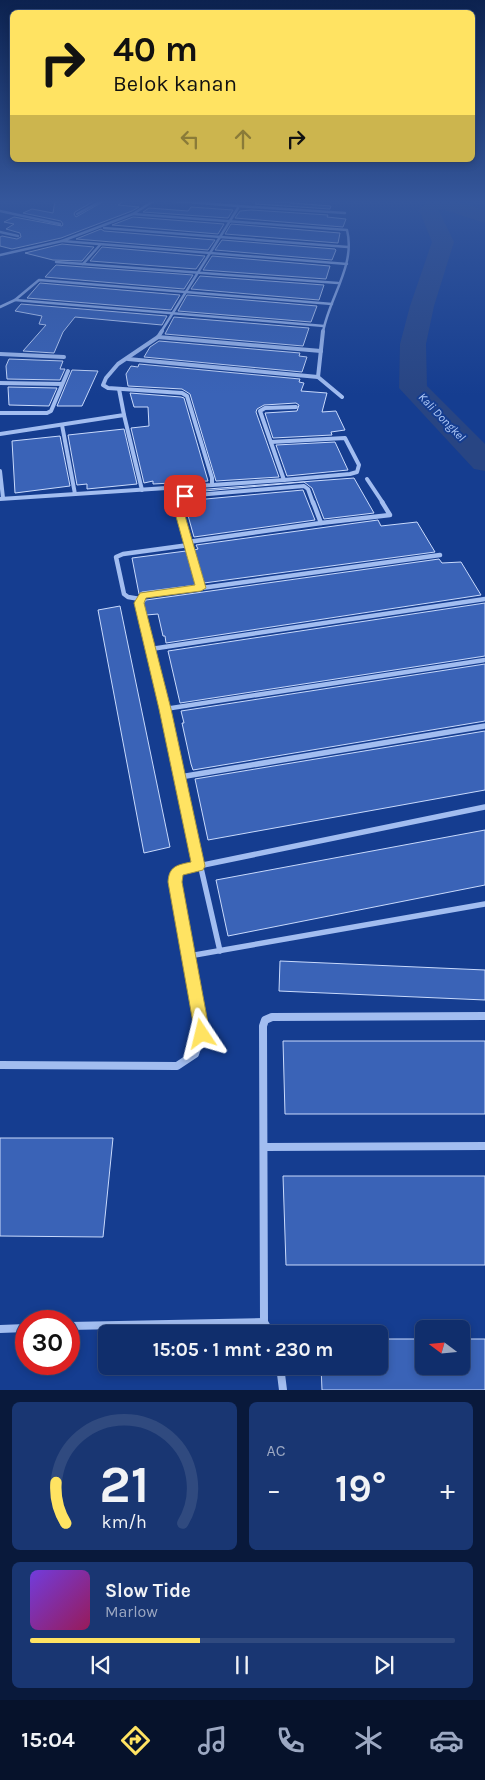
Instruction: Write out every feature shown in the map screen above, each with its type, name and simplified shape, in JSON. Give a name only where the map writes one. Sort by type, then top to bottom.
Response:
[{"type":"street","points":[[95,265],[338,283]]},
{"type":"street","points":[[202,265],[158,337],[114,367],[104,380],[103,385],[119,389],[182,393],[187,396],[212,478],[212,485]]},
{"type":"street","points":[[318,377],[324,326],[338,283],[347,265]]},
{"type":"street","points":[[0,307],[15,300],[36,280],[332,304]]},
{"type":"street","points":[[15,300],[324,326]]},
{"type":"street","points":[[158,337],[321,351]]},
{"type":"street","points":[[0,354],[64,357]]},
{"type":"street","points":[[128,359],[318,377],[342,397]]},
{"type":"street","points":[[0,413],[47,413],[51,411],[68,371]]},
{"type":"street","points":[[0,383],[62,384]]},
{"type":"street","points":[[119,389],[142,490]]},
{"type":"street","points":[[284,480],[260,411],[265,408],[296,407]]},
{"type":"street","points":[[0,434],[124,415]]},
{"type":"street","points":[[62,425],[75,494]]},
{"type":"street","points":[[0,471],[1,498],[284,480],[357,472],[359,465],[346,438],[271,442]]},
{"type":"street","points":[[367,479],[390,515],[122,554],[116,557],[124,594],[128,597],[140,599],[143,596],[440,555]]},
{"type":"street","points":[[201,588],[177,502],[178,499],[185,496],[304,486],[308,489],[321,524]]},
{"type":"street","points":[[140,599],[139,603],[165,709],[198,866],[220,951]]},
{"type":"street","points":[[151,649],[485,599]]},
{"type":"street","points":[[165,709],[485,660]]},
{"type":"street","points":[[180,777],[485,726]]},
{"type":"street","points":[[0,1065],[176,1066],[195,1054],[202,1034],[175,882],[176,874],[179,870],[485,807]]},
{"type":"street","points":[[189,956],[485,904]]},
{"type":"street","points":[[266,1325],[264,1322],[265,1148],[263,1026],[265,1020],[272,1017],[485,1016]]},
{"type":"street","points":[[265,1148],[485,1146]]},
{"type":"street","points":[[80,1326],[264,1322]]},
{"type":"street","points":[[0,1329],[15,1328]]},
{"type":"street","points":[[281,1375],[283,1390]]},
{"type":"building","points":[[56,265],[193,275],[184,289],[45,277]]},
{"type":"building","points":[[141,265],[199,265],[196,269]]},
{"type":"building","points":[[206,265],[330,266],[326,279],[203,270]]},
{"type":"building","points":[[200,276],[324,285],[319,300],[191,289]]},
{"type":"building","points":[[40,283],[180,295],[171,310],[27,298]]},
{"type":"building","points":[[187,295],[317,306],[311,322],[178,311]]},
{"type":"building","points":[[21,304],[167,316],[162,325],[75,317],[63,332],[54,353],[23,351],[46,325],[39,324],[42,316],[15,311]]},
{"type":"building","points":[[174,317],[309,328],[303,346],[165,334]]},
{"type":"building","points":[[159,341],[300,353],[299,356],[307,357],[302,372],[144,357],[150,347]]},
{"type":"building","points":[[9,359],[63,361],[60,369],[65,369],[60,380],[7,379],[6,366]]},
{"type":"building","points":[[139,364],[300,379],[299,382],[304,383],[301,391],[327,393],[322,412],[336,411],[345,430],[331,432],[332,435],[273,438],[265,413],[297,411],[299,405],[296,403],[264,405],[257,409],[256,412],[279,477],[216,481],[190,394],[182,389],[128,386],[126,374],[131,366],[138,367]]},
{"type":"building","points":[[72,370],[98,371],[82,406],[57,406]]},
{"type":"building","points":[[8,387],[57,388],[49,406],[9,405]]},
{"type":"building","points":[[130,393],[184,398],[208,481],[153,484],[153,481],[144,483],[131,428],[149,426],[148,407],[134,407]]},
{"type":"building","points":[[124,429],[137,484],[87,489],[87,484],[77,485],[68,435]]},
{"type":"building","points":[[60,436],[70,486],[15,493],[12,441]]},
{"type":"building","points":[[335,442],[348,470],[287,476],[276,445]]},
{"type":"building","points":[[354,478],[374,513],[324,519],[312,488],[304,482],[182,493],[181,491]]},
{"type":"building","points":[[303,490],[315,520],[194,537],[184,501]]},
{"type":"building","points":[[378,520],[381,526],[417,522],[435,552],[204,583],[194,550],[198,549],[196,545]]},
{"type":"building","points":[[186,551],[196,585],[142,592],[139,594],[132,558]]},
{"type":"building","points":[[439,559],[442,563],[461,562],[481,595],[166,643],[158,614],[146,615],[143,604],[146,600]]},
{"type":"building","points":[[485,603],[485,656],[180,703],[168,651]]},
{"type":"building","points":[[120,606],[170,847],[144,853],[98,610]]},
{"type":"building","points":[[485,664],[485,721],[193,770],[181,711]]},
{"type":"building","points":[[485,731],[485,790],[208,840],[195,779]]},
{"type":"building","points":[[485,830],[485,885],[228,936],[216,880]]},
{"type":"building","points":[[280,961],[485,970],[485,1000],[279,991]]},
{"type":"building","points":[[283,1041],[485,1041],[485,1114],[285,1114]]},
{"type":"building","points":[[0,1138],[113,1138],[103,1237],[0,1236]]},
{"type":"building","points":[[283,1176],[485,1176],[485,1265],[286,1265]]},
{"type":"building","points":[[388,1339],[415,1339],[415,1375],[470,1375],[470,1339],[485,1339],[485,1390],[322,1390],[321,1375],[388,1375]]},
{"type":"waterway","name":"Kali Dongkel","points":[[435,265],[422,306],[413,344],[413,388],[485,462]]},
{"type":"route","points":[[185,496],[178,499],[177,502],[201,588],[143,596],[139,603],[165,709],[198,866],[179,870],[176,874],[175,882],[202,1034]]}]
